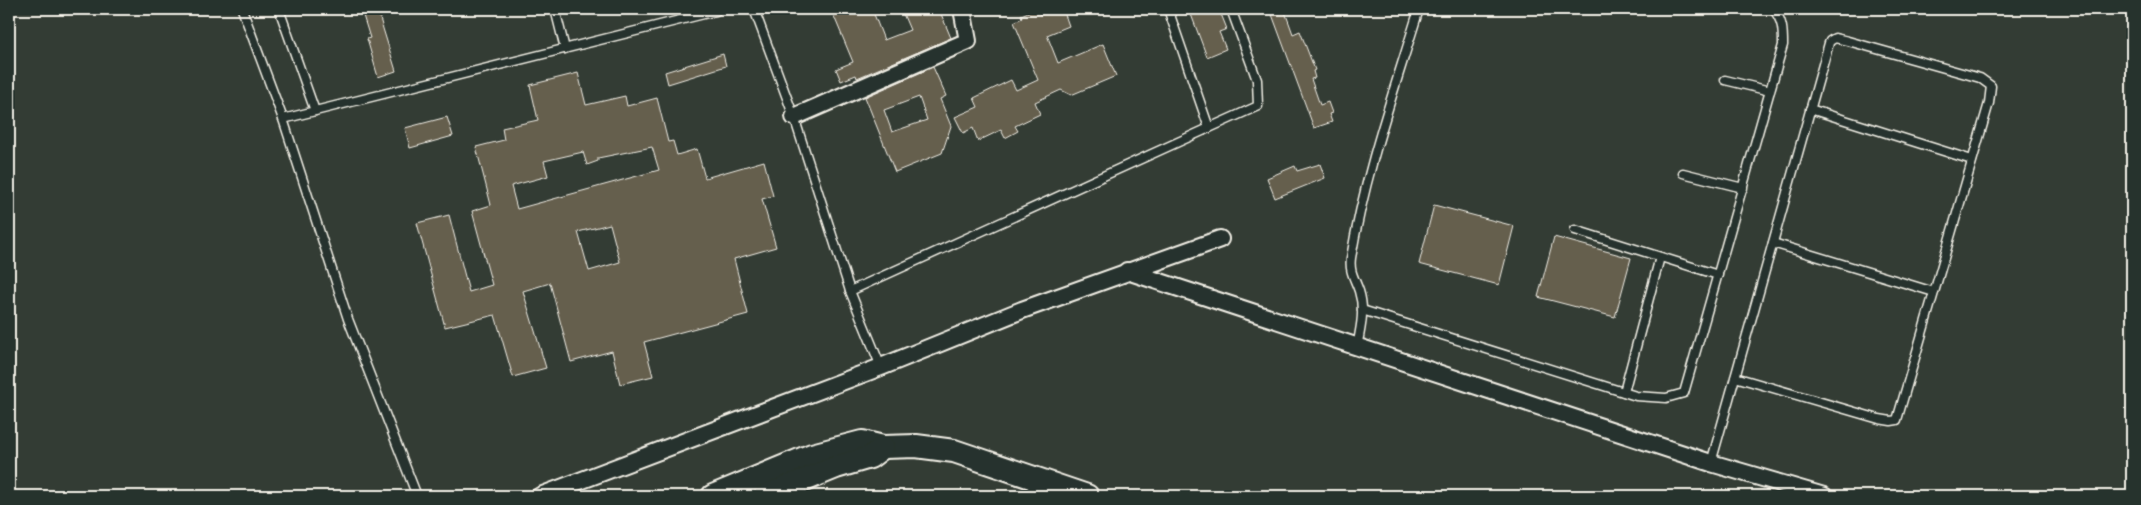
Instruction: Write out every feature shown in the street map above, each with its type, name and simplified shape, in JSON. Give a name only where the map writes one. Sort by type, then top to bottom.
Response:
[{"type":"main road","points":[[713,496],[812,455],[862,442],[882,447],[916,446],[954,451],[1032,487],[1087,496]]},
{"type":"main road","points":[[765,496],[836,467],[870,457],[882,447]]},
{"type":"street","points":[[794,116],[968,40],[962,9]]},
{"type":"street","points":[[540,496],[881,367],[1022,310],[1220,239]]},
{"type":"street","points":[[1127,271],[1712,462],[1824,496]]},
{"type":"lane","points":[[242,9],[282,119],[348,319],[417,496]]},
{"type":"lane","points":[[279,9],[315,111]]},
{"type":"lane","points":[[555,9],[565,49]]},
{"type":"lane","points":[[754,9],[794,116],[850,291],[881,367]]},
{"type":"lane","points":[[1168,9],[1209,128]]},
{"type":"lane","points":[[850,291],[1258,106],[1257,80],[1231,9]]},
{"type":"lane","points":[[1357,347],[1363,317],[1359,291],[1351,276],[1352,252],[1364,189],[1419,9]]},
{"type":"lane","points":[[1362,310],[1636,396],[1666,398],[1684,393],[1782,45],[1783,28],[1778,15],[1773,9]]},
{"type":"lane","points":[[282,119],[716,11]]},
{"type":"lane","points":[[1712,462],[1810,109],[1829,43],[1833,38],[1848,41],[1980,78],[1988,82],[1991,90],[1898,418],[1895,421],[1879,419],[1736,376]]},
{"type":"lane","points":[[1726,80],[1770,91]]},
{"type":"lane","points":[[1810,109],[1972,160]]},
{"type":"lane","points":[[1683,173],[1742,188]]},
{"type":"lane","points":[[1575,230],[1718,275]]},
{"type":"lane","points":[[1773,243],[1934,292]]},
{"type":"lane","points":[[1624,392],[1660,257]]},
{"type":"building","points":[[361,9],[377,9],[396,71],[378,77],[367,39],[370,38]]},
{"type":"building","points":[[831,9],[872,9],[884,40],[910,30],[901,9],[939,9],[951,38],[857,78],[856,75],[841,81],[836,69],[853,62]]},
{"type":"building","points":[[1036,9],[1040,15],[1056,9],[1063,9],[1069,26],[1047,35],[1058,63],[1103,44],[1116,76],[1071,95],[1061,90],[1035,102],[1040,114],[1015,126],[1018,131],[1005,138],[1001,130],[978,141],[973,128],[963,133],[955,117],[978,107],[974,98],[1011,80],[1016,90],[1038,80],[1014,22],[1022,18],[1021,15]]},
{"type":"building","points":[[1189,9],[1219,9],[1227,29],[1219,32],[1226,49],[1207,57]]},
{"type":"building","points":[[1270,9],[1284,9],[1293,34],[1300,31],[1315,70],[1313,71],[1315,78],[1311,79],[1320,105],[1328,102],[1332,113],[1329,114],[1332,122],[1314,128]]},
{"type":"building","points":[[723,54],[726,66],[668,84],[665,72]]},
{"type":"building","points":[[933,67],[946,96],[940,99],[951,126],[942,153],[895,172],[865,97]],"holes":[[[919,97],[927,120],[892,132],[884,110]]]},
{"type":"building","points":[[578,73],[586,105],[625,96],[627,106],[657,98],[668,142],[673,141],[677,155],[697,149],[705,178],[764,161],[773,196],[762,199],[776,247],[734,259],[748,314],[644,342],[653,376],[620,384],[612,351],[571,362],[550,283],[523,291],[546,368],[513,377],[495,315],[445,327],[417,223],[449,215],[469,292],[492,285],[472,211],[491,205],[476,147],[504,140],[502,128],[538,120],[530,85]],"holes":[[[652,147],[659,170],[517,209],[511,186],[548,176],[544,161],[583,152],[587,165],[598,161],[598,158]],[[610,224],[620,262],[589,271],[578,232]]]},
{"type":"building","points":[[447,117],[453,136],[410,148],[405,128]]},
{"type":"building","points":[[1320,164],[1325,178],[1275,198],[1267,178],[1295,166],[1297,171]]},
{"type":"building","points":[[1434,205],[1514,226],[1499,285],[1419,264]]},
{"type":"building","points":[[1554,237],[1631,258],[1615,317],[1538,297]]}]
